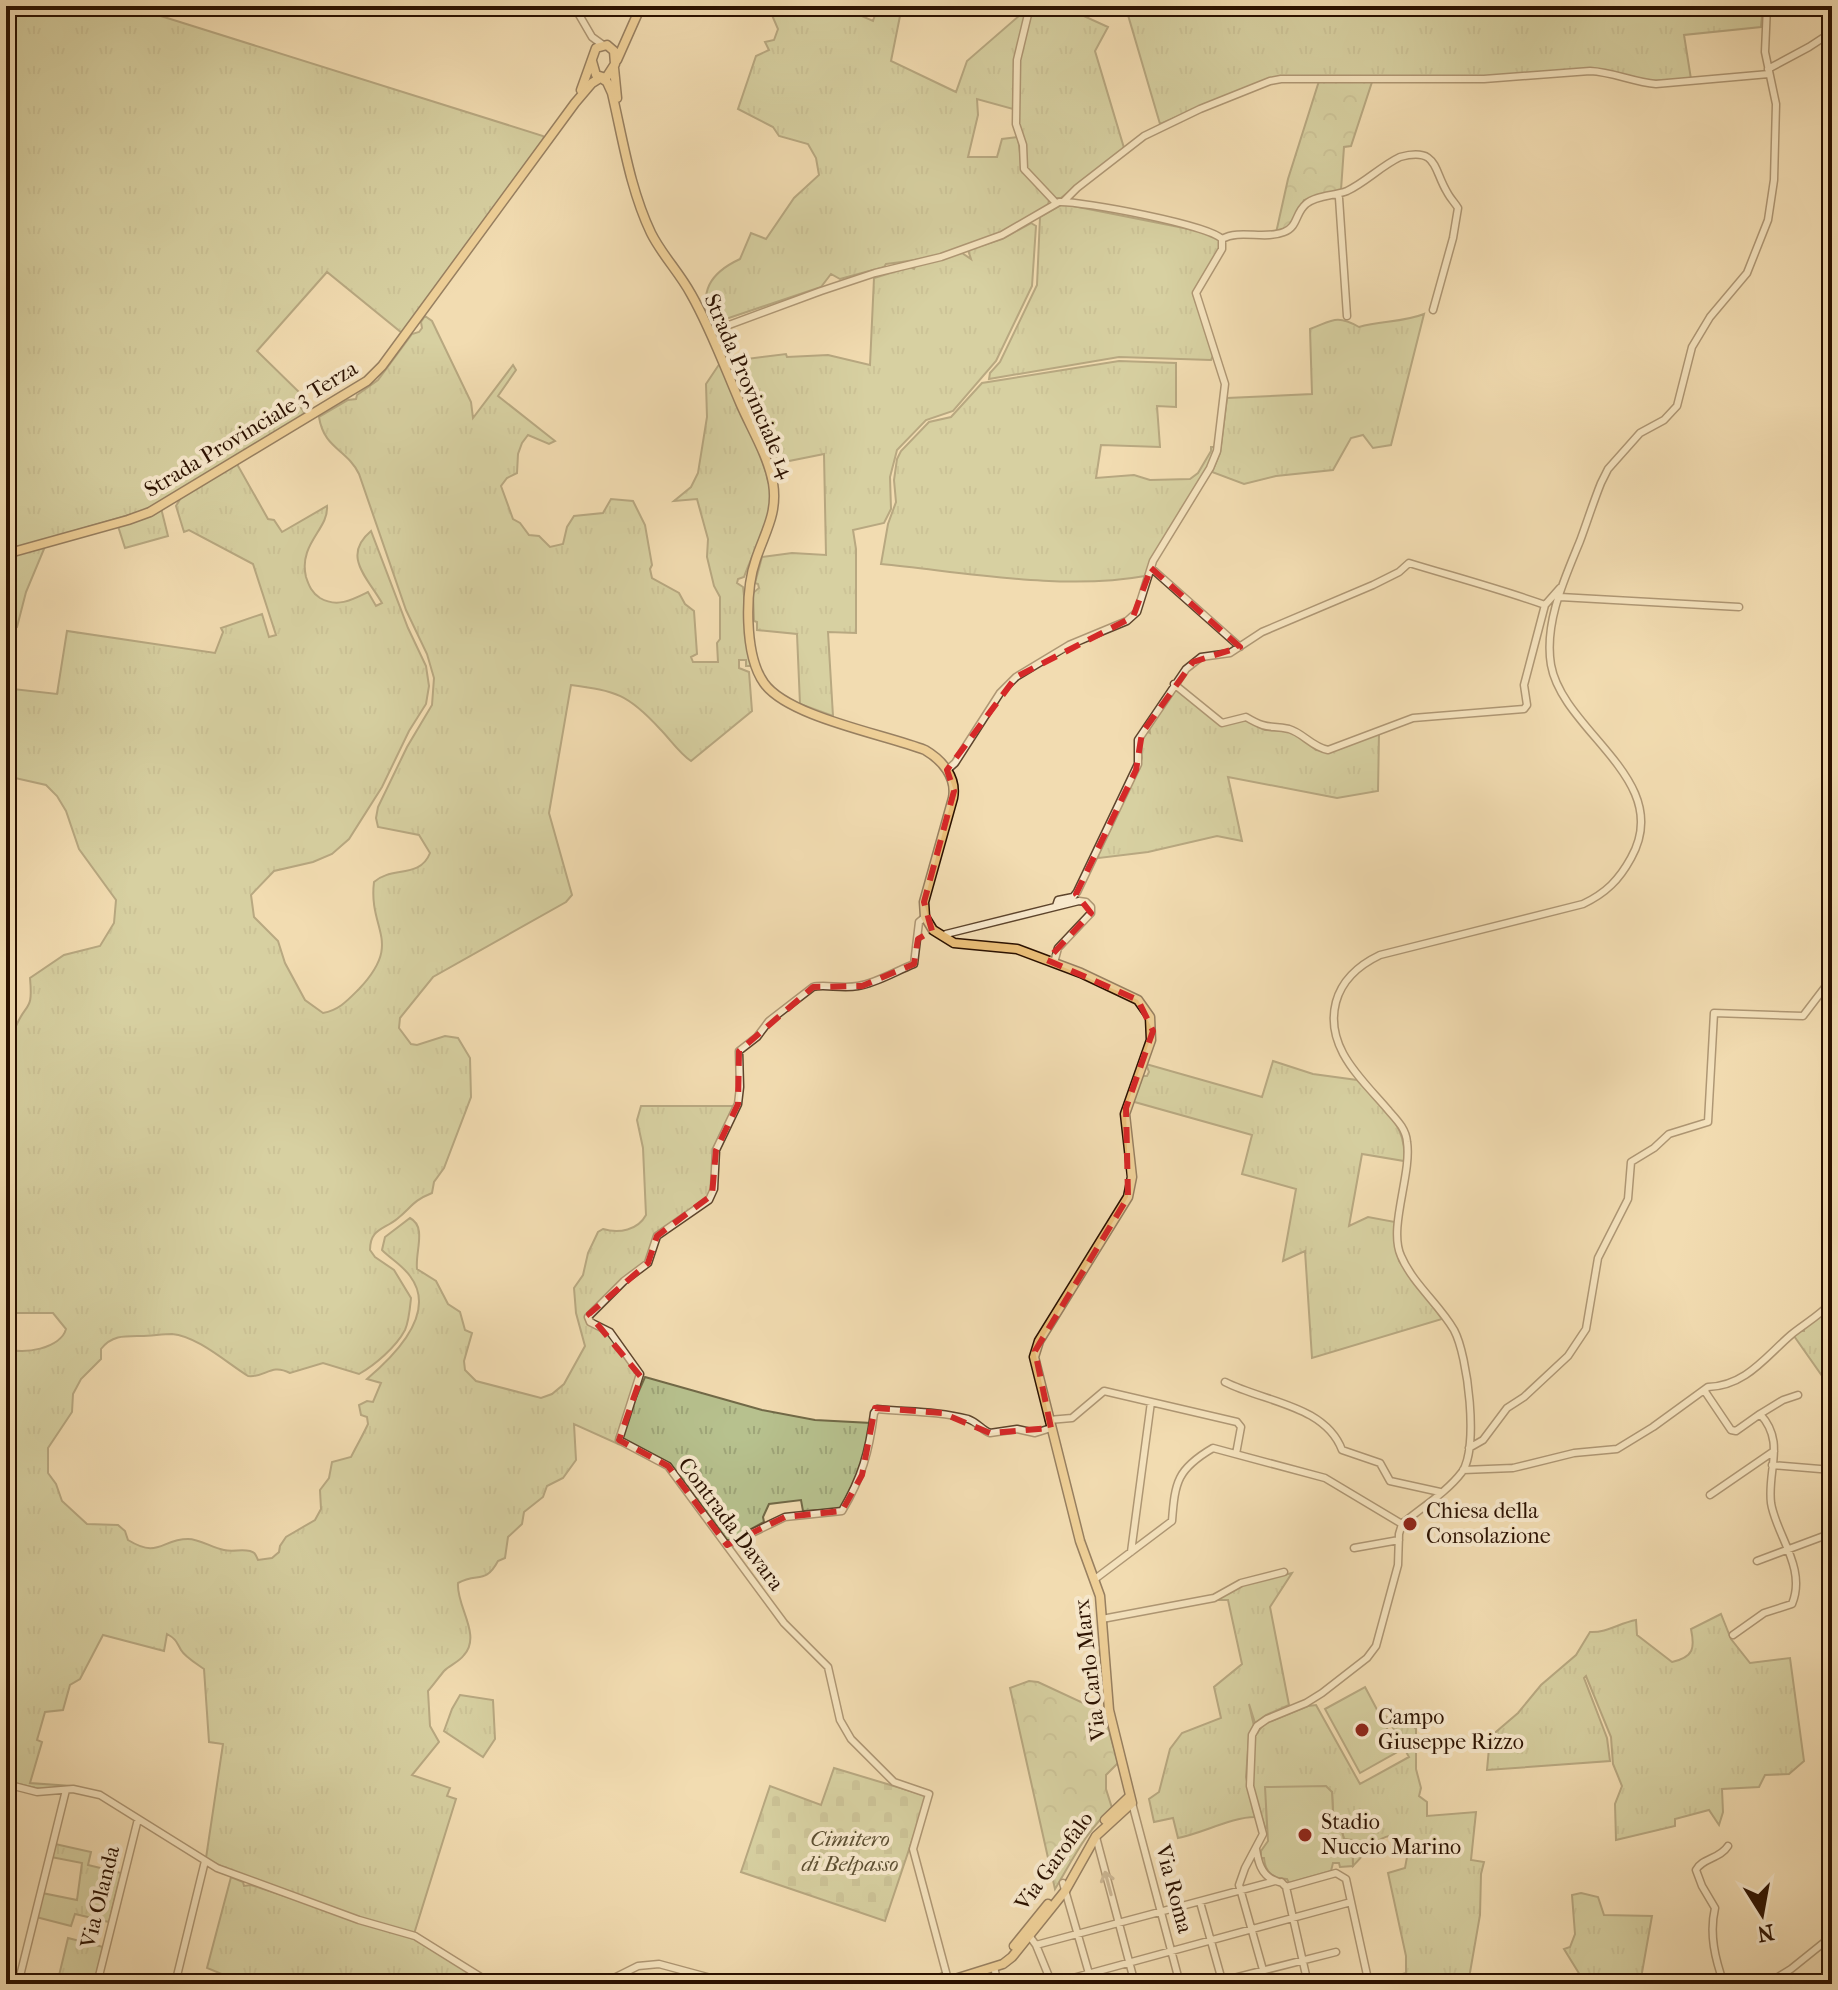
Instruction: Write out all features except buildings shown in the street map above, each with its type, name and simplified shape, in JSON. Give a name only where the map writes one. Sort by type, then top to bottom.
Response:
[{"type":"main road","points":[[575,103],[596,48],[619,39],[643,6]]},
{"type":"main road","points":[[575,103],[592,83],[610,75],[631,24]]},
{"type":"main road","points":[[605,45],[614,51],[623,142]]},
{"type":"main road","points":[[593,59],[593,70],[607,82],[612,93],[623,142]]},
{"type":"main road","name":"Strada Provinciale 3 Terza","points":[[6,554],[150,512],[367,381],[391,354],[575,103]]},
{"type":"main road","name":"Strada Provinciale 14","points":[[623,142],[634,189],[646,222],[660,249],[689,289],[710,332],[767,464],[773,487],[774,513],[754,567],[748,606],[754,657],[763,682],[774,695],[805,711],[925,750],[947,770]]},
{"type":"main road","points":[[947,770],[953,780],[954,791],[924,902],[925,917],[933,930],[954,943],[1017,949],[1138,1000],[1147,1011],[1153,1031],[1126,1108],[1132,1177],[1128,1197],[1035,1351],[1035,1363],[1080,1541],[1095,1579]]},
{"type":"main road","name":"Via Carlo Marx","points":[[1095,1579],[1102,1619],[1109,1710],[1131,1800]]},
{"type":"main road","name":"Via Garofalo","points":[[939,1984],[960,1981],[1008,1961],[1064,1887],[1096,1836],[1131,1800]]},
{"type":"main road","name":"Via Garofalo","points":[[1064,1887],[1091,1834],[1131,1800]]},
{"type":"main road","name":"Via Garofalo","points":[[922,1984],[1005,1957],[1028,1934]]},
{"type":"street","points":[[574,6],[592,37],[605,45]]},
{"type":"street","points":[[1030,6],[1017,60],[1016,124],[1023,145],[1024,169],[1059,203],[1170,221],[1212,231],[1222,239]]},
{"type":"street","points":[[1267,1984],[1239,1881],[1263,1834],[1251,1791],[1252,1735],[1257,1726],[1267,1719],[1306,1703],[1367,1658],[1376,1646],[1398,1565],[1402,1524],[1463,1470],[1469,1448],[1470,1401],[1457,1336],[1407,1267],[1398,1246],[1407,1138],[1396,1119],[1343,1055],[1336,1039],[1333,1016],[1343,986],[1353,972],[1370,959],[1583,904],[1614,884],[1635,852],[1640,823],[1638,805],[1620,766],[1573,708],[1554,677],[1550,637],[1563,586],[1608,469],[1640,433],[1664,420],[1677,406],[1692,347],[1710,317],[1747,273],[1768,220],[1774,180],[1776,104],[1764,40],[1767,6]]},
{"type":"street","points":[[585,24],[593,59]]},
{"type":"street","points":[[710,332],[875,273],[941,257],[1002,235],[1059,203],[1144,136],[1200,109],[1281,79],[1484,79],[1590,71],[1656,84],[1769,72],[1832,32]]},
{"type":"street","points":[[1222,239],[1229,235],[1284,232],[1294,226],[1308,201],[1351,189],[1405,156],[1429,159],[1436,163],[1445,189],[1458,208],[1433,310]]},
{"type":"street","points":[[1337,194],[1347,316]]},
{"type":"street","points":[[947,770],[955,763],[1000,693],[1016,677],[1069,645],[1114,628],[1133,617],[1141,604],[1161,545],[1210,468],[1217,451],[1225,384],[1196,293],[1222,249],[1222,239]]},
{"type":"street","points":[[1056,906],[1058,900],[1073,897],[1077,892],[1138,764],[1138,740],[1174,684],[1201,657],[1230,653],[1262,632],[1373,585],[1399,572],[1409,563],[1460,576],[1545,605]]},
{"type":"street","points":[[1151,568],[1240,647]]},
{"type":"street","points":[[1174,684],[1222,723],[1246,717],[1264,728],[1291,730],[1317,748],[1328,750],[1413,718],[1524,709],[1527,705],[1524,685],[1545,605],[1563,586]]},
{"type":"street","points":[[1560,597],[1739,607]]},
{"type":"street","points":[[946,934],[1056,906],[1086,902],[1091,910],[1058,948],[1054,963]]},
{"type":"street","name":"Contrada Davara","points":[[925,917],[919,922],[914,964],[862,986],[840,989],[820,985],[813,987],[769,1021],[757,1037],[742,1047],[738,1055],[738,1104],[716,1150],[712,1195],[701,1208],[657,1236],[648,1263],[589,1314],[590,1322],[610,1332],[640,1374],[619,1440],[668,1466],[784,1623],[828,1667],[840,1720],[851,1739],[894,1782],[929,1794],[913,1849],[947,1976]]},
{"type":"street","points":[[918,939],[933,930]]},
{"type":"street","points":[[1469,1448],[1483,1440],[1507,1408],[1524,1397],[1568,1356],[1586,1329],[1598,1258],[1628,1199],[1631,1162],[1669,1134],[1708,1122],[1714,1013],[1803,1016],[1832,978]]},
{"type":"street","points":[[1463,1470],[1513,1468],[1574,1453],[1617,1449],[1704,1390],[1751,1373],[1832,1302]]},
{"type":"street","points":[[1225,1382],[1305,1412],[1338,1436],[1342,1450],[1380,1463],[1390,1481],[1440,1492]]},
{"type":"street","points":[[1704,1390],[1733,1431],[1773,1405],[1798,1395]]},
{"type":"street","points":[[727,1545],[785,1517],[842,1511],[862,1475],[877,1409],[942,1413],[971,1420],[990,1433],[1017,1429],[1035,1433],[1050,1424],[1072,1418],[1104,1391],[1237,1422],[1241,1427],[1236,1454]]},
{"type":"street","points":[[1131,1552],[1151,1402]]},
{"type":"street","points":[[1733,1635],[1764,1613],[1792,1604],[1795,1590],[1789,1549],[1771,1501],[1775,1436],[1760,1414]]},
{"type":"street","points":[[1095,1579],[1172,1521],[1175,1485],[1182,1471],[1213,1448],[1325,1478],[1402,1524]]},
{"type":"street","points":[[1710,1495],[1774,1451]]},
{"type":"street","points":[[1772,1465],[1832,1470]]},
{"type":"street","points":[[1757,1561],[1832,1533]]},
{"type":"street","points":[[1354,1548],[1399,1540]]},
{"type":"street","points":[[1102,1619],[1214,1598],[1241,1583],[1284,1572]]},
{"type":"street","points":[[6,1784],[37,1792],[80,1790],[100,1795],[205,1861],[261,1885],[415,1936],[492,1984]]},
{"type":"street","points":[[18,1984],[66,1790]]},
{"type":"street","name":"Via Roma","points":[[1131,1800],[1180,1984]]},
{"type":"street","name":"Via Olanda","points":[[97,1984],[138,1819]]},
{"type":"street","points":[[1096,1836],[1135,1984]]},
{"type":"street","points":[[1724,1984],[1711,1929],[1715,1908],[1696,1870],[1700,1864],[1721,1855],[1728,1846]]},
{"type":"street","points":[[1256,1849],[1265,1875],[1275,1881]]},
{"type":"street","points":[[175,1984],[205,1861]]},
{"type":"street","points":[[1286,1887],[1336,1873],[1346,1879],[1369,1984]]},
{"type":"street","points":[[1036,1945],[1275,1881],[1283,1882],[1308,1984]]},
{"type":"street","points":[[1064,1887],[1092,1984]]},
{"type":"street","points":[[1200,1902],[1222,1982]]},
{"type":"street","points":[[1028,1934],[1036,1945],[1052,1984],[1351,1902]]},
{"type":"street","points":[[1767,1984],[1832,1936]]},
{"type":"street","points":[[1210,1984],[1336,1952]]},
{"type":"street","points":[[602,1984],[638,1966],[659,1964],[733,1984]]},
{"type":"street","points":[[994,1967],[998,1984]]},
{"type":"highlighted area","points":[[1151,568],[1240,647],[1193,662],[1142,733],[1136,770],[1076,894],[1091,913],[1047,960],[1138,1000],[1153,1031],[1126,1108],[1128,1197],[1035,1351],[1051,1428],[990,1433],[942,1413],[875,1408],[862,1475],[842,1511],[785,1517],[727,1545],[668,1466],[619,1440],[641,1377],[589,1314],[648,1263],[657,1236],[712,1195],[716,1150],[738,1104],[739,1051],[813,987],[862,986],[914,964],[918,939],[932,931],[924,902],[954,791],[947,770],[1016,677],[1133,617]]},
{"type":"green space","points":[[6,6],[129,6],[543,136],[545,140],[402,333],[327,272],[257,351],[300,393],[295,399],[306,415],[149,509],[6,551]]},
{"type":"green space","points":[[768,6],[839,6],[873,21],[878,6],[902,6],[891,61],[956,92],[967,61],[1027,9],[1015,59],[1013,109],[977,99],[978,115],[968,157],[997,157],[1002,139],[1018,137],[1022,169],[1049,200],[1048,206],[1001,233],[968,247],[927,258],[886,264],[840,279],[831,274],[821,287],[711,324],[706,302],[714,277],[740,259],[751,233],[766,239],[794,198],[819,175],[816,158],[808,144],[779,136],[773,127],[738,109],[756,56],[769,50],[765,42],[774,40],[778,29]]},
{"type":"green space","points":[[1033,6],[1062,6],[1108,27],[1095,51],[1124,148],[1061,198],[1054,198],[1027,169],[1018,124],[1020,60]]},
{"type":"green space","points":[[1133,6],[1763,6],[1761,27],[1684,35],[1691,79],[1646,81],[1600,69],[1471,77],[1299,76],[1224,97],[1160,124],[1128,15]]},
{"type":"green space","points":[[1319,81],[1372,82],[1351,146],[1344,147],[1341,190],[1304,200],[1292,225],[1276,233],[1288,179]]},
{"type":"green space","points":[[1063,204],[1209,233],[1221,240],[1220,249],[1193,294],[1214,354],[1211,360],[1119,357],[989,379],[1037,285],[1040,217]]},
{"type":"green space","points":[[1031,223],[1036,226],[1032,286],[996,361],[953,411],[926,420],[897,450],[890,477],[891,509],[884,523],[853,530],[856,549],[856,633],[828,632],[833,716],[800,704],[797,634],[757,630],[753,593],[759,588],[755,583],[762,557],[792,553],[826,555],[824,454],[774,464],[773,459],[768,457],[735,380],[735,371],[731,370],[716,337],[718,332],[725,349],[739,360],[786,354],[787,357],[828,355],[870,365],[874,278],[962,253],[971,259],[968,250],[1002,239]]},
{"type":"green space","points":[[1424,314],[1391,445],[1373,448],[1363,435],[1351,438],[1333,470],[1276,476],[1244,484],[1212,472],[1220,453],[1227,398],[1312,394],[1310,329],[1334,320],[1359,327]]},
{"type":"green space","points":[[425,316],[432,321],[471,402],[473,418],[513,365],[516,370],[498,396],[555,441],[549,444],[528,435],[522,443],[517,473],[507,478],[501,486],[513,519],[529,535],[539,536],[550,547],[563,544],[567,527],[574,516],[603,513],[611,499],[633,501],[645,525],[652,578],[679,593],[685,604],[694,611],[697,654],[691,657],[693,662],[718,662],[720,597],[707,557],[708,539],[697,499],[674,501],[691,487],[698,473],[707,417],[706,384],[720,363],[761,457],[770,494],[765,526],[744,577],[737,583],[743,587],[752,666],[746,666],[746,660],[739,660],[739,668],[749,672],[752,711],[691,761],[630,701],[599,689],[571,685],[549,813],[572,895],[566,902],[433,977],[400,1018],[399,1028],[411,1044],[445,1036],[458,1038],[470,1058],[471,1097],[432,1193],[372,1238],[370,1250],[394,1270],[411,1298],[405,1330],[391,1349],[359,1374],[323,1363],[290,1373],[273,1370],[248,1376],[182,1336],[119,1337],[101,1349],[101,1359],[81,1379],[73,1394],[72,1412],[48,1448],[48,1473],[62,1501],[87,1524],[118,1525],[125,1531],[128,1540],[147,1548],[188,1539],[224,1550],[250,1551],[258,1560],[272,1558],[279,1552],[286,1537],[315,1520],[321,1509],[320,1490],[329,1478],[332,1462],[351,1457],[368,1424],[367,1417],[361,1415],[359,1405],[373,1402],[381,1383],[367,1379],[389,1359],[416,1319],[419,1305],[417,1290],[407,1272],[382,1250],[385,1237],[410,1218],[415,1222],[419,1233],[417,1269],[436,1281],[448,1304],[460,1312],[465,1330],[472,1333],[464,1361],[465,1370],[476,1381],[541,1398],[552,1394],[564,1384],[585,1346],[576,1313],[574,1288],[583,1275],[588,1253],[598,1232],[603,1229],[628,1230],[646,1215],[643,1148],[637,1120],[641,1106],[735,1106],[714,1149],[712,1188],[708,1199],[659,1232],[647,1261],[603,1302],[590,1310],[586,1317],[609,1333],[638,1374],[616,1438],[618,1444],[574,1424],[576,1460],[563,1478],[547,1486],[543,1497],[524,1512],[522,1524],[508,1537],[505,1558],[498,1561],[485,1576],[458,1583],[469,1629],[469,1647],[428,1691],[430,1726],[439,1742],[412,1775],[450,1788],[447,1796],[456,1799],[414,1934],[280,1891],[206,1858],[223,1744],[209,1742],[204,1669],[185,1655],[176,1640],[167,1634],[164,1651],[103,1635],[80,1679],[70,1685],[63,1710],[45,1712],[37,1740],[42,1742],[30,1783],[72,1786],[40,1789],[6,1781],[6,1348],[21,1351],[40,1349],[57,1341],[66,1329],[53,1313],[6,1313],[6,1058],[14,1030],[30,1002],[30,978],[64,955],[100,946],[114,923],[116,900],[79,849],[66,811],[57,796],[46,785],[6,776],[6,692],[13,689],[57,694],[67,631],[215,653],[223,632],[221,628],[262,614],[269,637],[276,635],[253,564],[189,530],[184,532],[176,506],[182,496],[237,464],[268,519],[274,520],[282,532],[327,506],[323,522],[306,555],[305,565],[310,586],[315,594],[326,601],[338,603],[368,592],[376,606],[382,603],[364,576],[358,558],[362,540],[371,531],[426,666],[429,686],[426,704],[382,787],[349,839],[332,854],[274,871],[251,895],[254,917],[278,941],[285,963],[305,1000],[323,1013],[347,1001],[372,973],[382,947],[373,899],[374,882],[389,874],[419,866],[430,853],[419,835],[378,827],[376,818],[378,807],[407,747],[432,705],[434,678],[427,654],[406,610],[359,474],[326,436],[319,417],[348,400],[356,399],[378,380],[412,334],[422,328],[421,322]]},
{"type":"green space","points":[[1119,361],[1176,363],[1176,407],[1157,406],[1160,447],[1101,445],[1096,478],[1134,475],[1150,480],[1190,479],[1198,473],[1211,447],[1215,447],[1202,480],[1161,542],[1145,576],[1081,582],[1047,581],[881,564],[888,524],[896,502],[894,480],[897,459],[929,422],[951,417],[982,383]]},
{"type":"green space","points":[[161,508],[168,536],[125,548],[118,526]]},
{"type":"green space","points":[[42,548],[17,627],[6,632],[6,556]]},
{"type":"green space","points":[[1175,689],[1221,725],[1246,720],[1265,730],[1292,731],[1316,750],[1328,751],[1379,733],[1378,791],[1337,798],[1228,777],[1242,841],[1217,836],[1148,852],[1099,858],[1139,768],[1142,758],[1140,743],[1146,731],[1150,733],[1149,726]]},
{"type":"green space","points":[[1273,1061],[1313,1074],[1357,1080],[1391,1116],[1402,1136],[1404,1161],[1362,1154],[1349,1226],[1368,1217],[1395,1222],[1394,1240],[1399,1261],[1442,1319],[1312,1358],[1305,1251],[1283,1261],[1296,1189],[1242,1174],[1252,1135],[1131,1101],[1140,1076],[1147,1076],[1149,1072],[1146,1064],[1262,1097]]},
{"type":"green space","points":[[1832,1305],[1832,1390],[1794,1336],[1804,1331]]},
{"type":"green space","points":[[645,1377],[762,1410],[815,1420],[871,1423],[861,1472],[841,1509],[803,1511],[801,1500],[769,1504],[764,1522],[727,1542],[669,1465],[624,1444],[620,1434]]},
{"type":"green space","points":[[1292,1573],[1270,1607],[1289,1705],[1255,1723],[1249,1704],[1254,1726],[1249,1737],[1246,1777],[1255,1817],[1178,1838],[1173,1818],[1154,1822],[1149,1799],[1159,1792],[1170,1749],[1182,1733],[1221,1718],[1214,1687],[1242,1664],[1228,1600],[1217,1600],[1242,1585]]},
{"type":"green space","points":[[1721,1614],[1731,1639],[1750,1663],[1790,1658],[1804,1761],[1789,1774],[1765,1775],[1759,1787],[1722,1789],[1723,1812],[1719,1825],[1709,1810],[1675,1819],[1675,1826],[1616,1840],[1615,1804],[1622,1786],[1613,1764],[1611,1737],[1586,1676],[1584,1678],[1607,1738],[1610,1761],[1487,1770],[1490,1737],[1518,1713],[1541,1685],[1576,1655],[1590,1632],[1636,1620],[1637,1635],[1672,1662],[1691,1651],[1691,1629]]},
{"type":"green space","points":[[1029,1681],[1038,1682],[1094,1708],[1102,1725],[1107,1724],[1118,1763],[1106,1775],[1106,1789],[1112,1808],[1087,1836],[1055,1889],[1010,1688]]},
{"type":"green space","name":"Campo Giuseppe Rizzo","points":[[1365,1687],[1399,1751],[1360,1773],[1325,1709]]},
{"type":"green space","points":[[460,1695],[493,1700],[495,1739],[483,1757],[444,1731]]},
{"type":"green space","points":[[1316,1705],[1360,1784],[1409,1757],[1387,1717],[1400,1723],[1409,1721],[1416,1729],[1419,1796],[1427,1802],[1427,1816],[1476,1812],[1471,1860],[1484,1862],[1480,1915],[1468,1984],[1386,1984],[1388,1978],[1406,1973],[1406,1956],[1388,1873],[1405,1868],[1407,1857],[1399,1836],[1379,1840],[1353,1866],[1352,1841],[1344,1839],[1342,1832],[1334,1831],[1332,1792],[1266,1787],[1265,1828],[1252,1783],[1254,1737],[1264,1724]]},
{"type":"green space","name":"Cimitero di Belpasso","points":[[834,1768],[927,1796],[885,1921],[741,1872],[770,1786],[821,1805]]},
{"type":"green space","name":"Stadio Nuccio Marino","points":[[1326,1786],[1332,1792],[1334,1831],[1342,1832],[1344,1839],[1352,1840],[1353,1866],[1340,1867],[1339,1863],[1333,1863],[1331,1871],[1289,1883],[1287,1879],[1274,1876],[1266,1868],[1264,1858],[1261,1858],[1261,1851],[1268,1841],[1265,1787]]},
{"type":"green space","points":[[55,1844],[91,1852],[88,1865],[121,1873],[109,1922],[75,1914],[71,1926],[36,1917],[42,1893],[77,1900],[82,1863],[51,1857]]},
{"type":"green space","points":[[231,1877],[243,1882],[244,1886],[251,1885],[414,1939],[473,1975],[472,1984],[230,1984],[229,1977],[207,1968]]},
{"type":"green space","points":[[1581,1893],[1598,1897],[1604,1915],[1652,1916],[1640,1984],[1575,1984],[1572,1975],[1580,1975],[1564,1949],[1570,1947],[1575,1934],[1572,1895]]},
{"type":"green space","points":[[68,1938],[103,1947],[94,1984],[57,1984]]},
{"type":"place","name":"Chiesa della Consolazione","points":[[1410,1524]]},
{"type":"place","name":"Campo Giuseppe Rizzo","points":[[1362,1730]]},
{"type":"place","name":"Stadio Nuccio Marino","points":[[1305,1835]]}]
